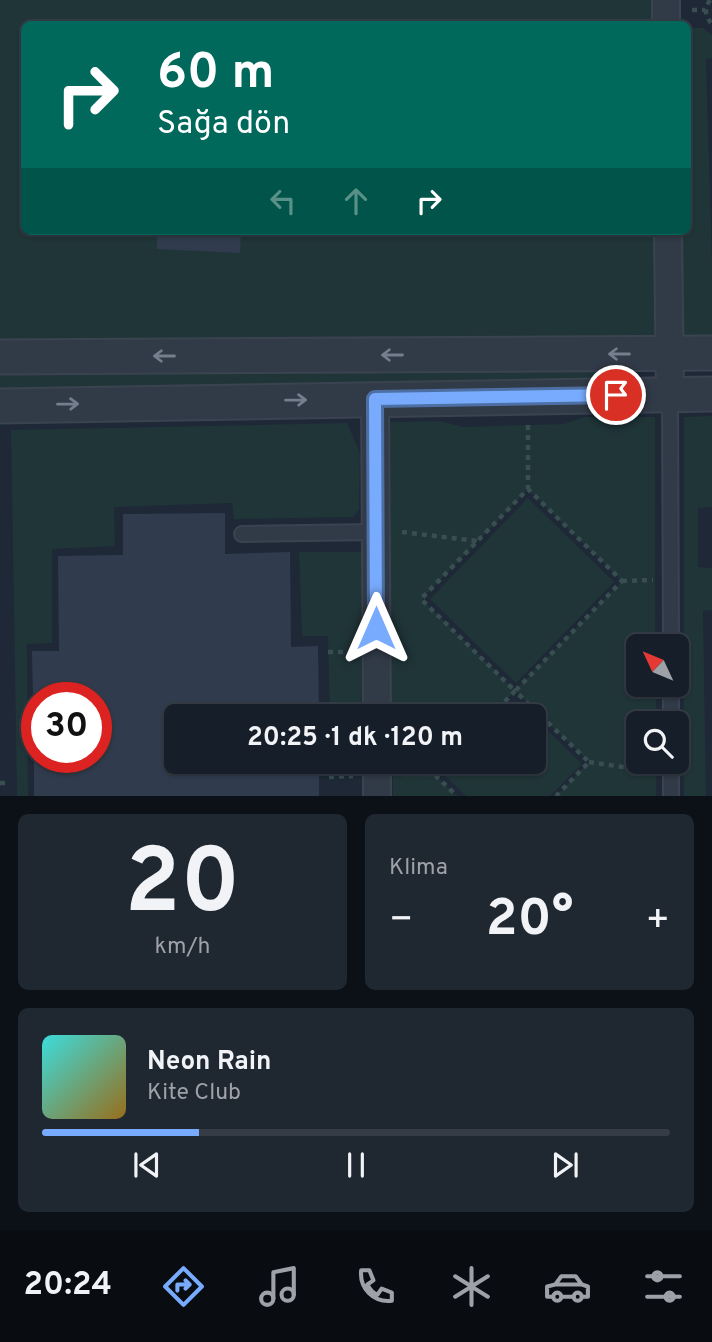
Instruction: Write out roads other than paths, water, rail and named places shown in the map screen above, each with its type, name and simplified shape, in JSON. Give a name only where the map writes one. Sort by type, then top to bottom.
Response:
[{"type":"street","points":[[666,0],[666,21]]},
{"type":"street","points":[[668,235],[670,394]]},
{"type":"street","points":[[0,357],[712,353]]},
{"type":"street","points":[[0,405],[712,394]]},
{"type":"street","points":[[375,399],[383,531],[377,704]]},
{"type":"street","points":[[377,796],[383,774]]},
{"type":"lane","points":[[670,394],[671,634]]},
{"type":"lane","points":[[242,534],[383,531]]},
{"type":"lane","points":[[671,774],[671,796]]}]
